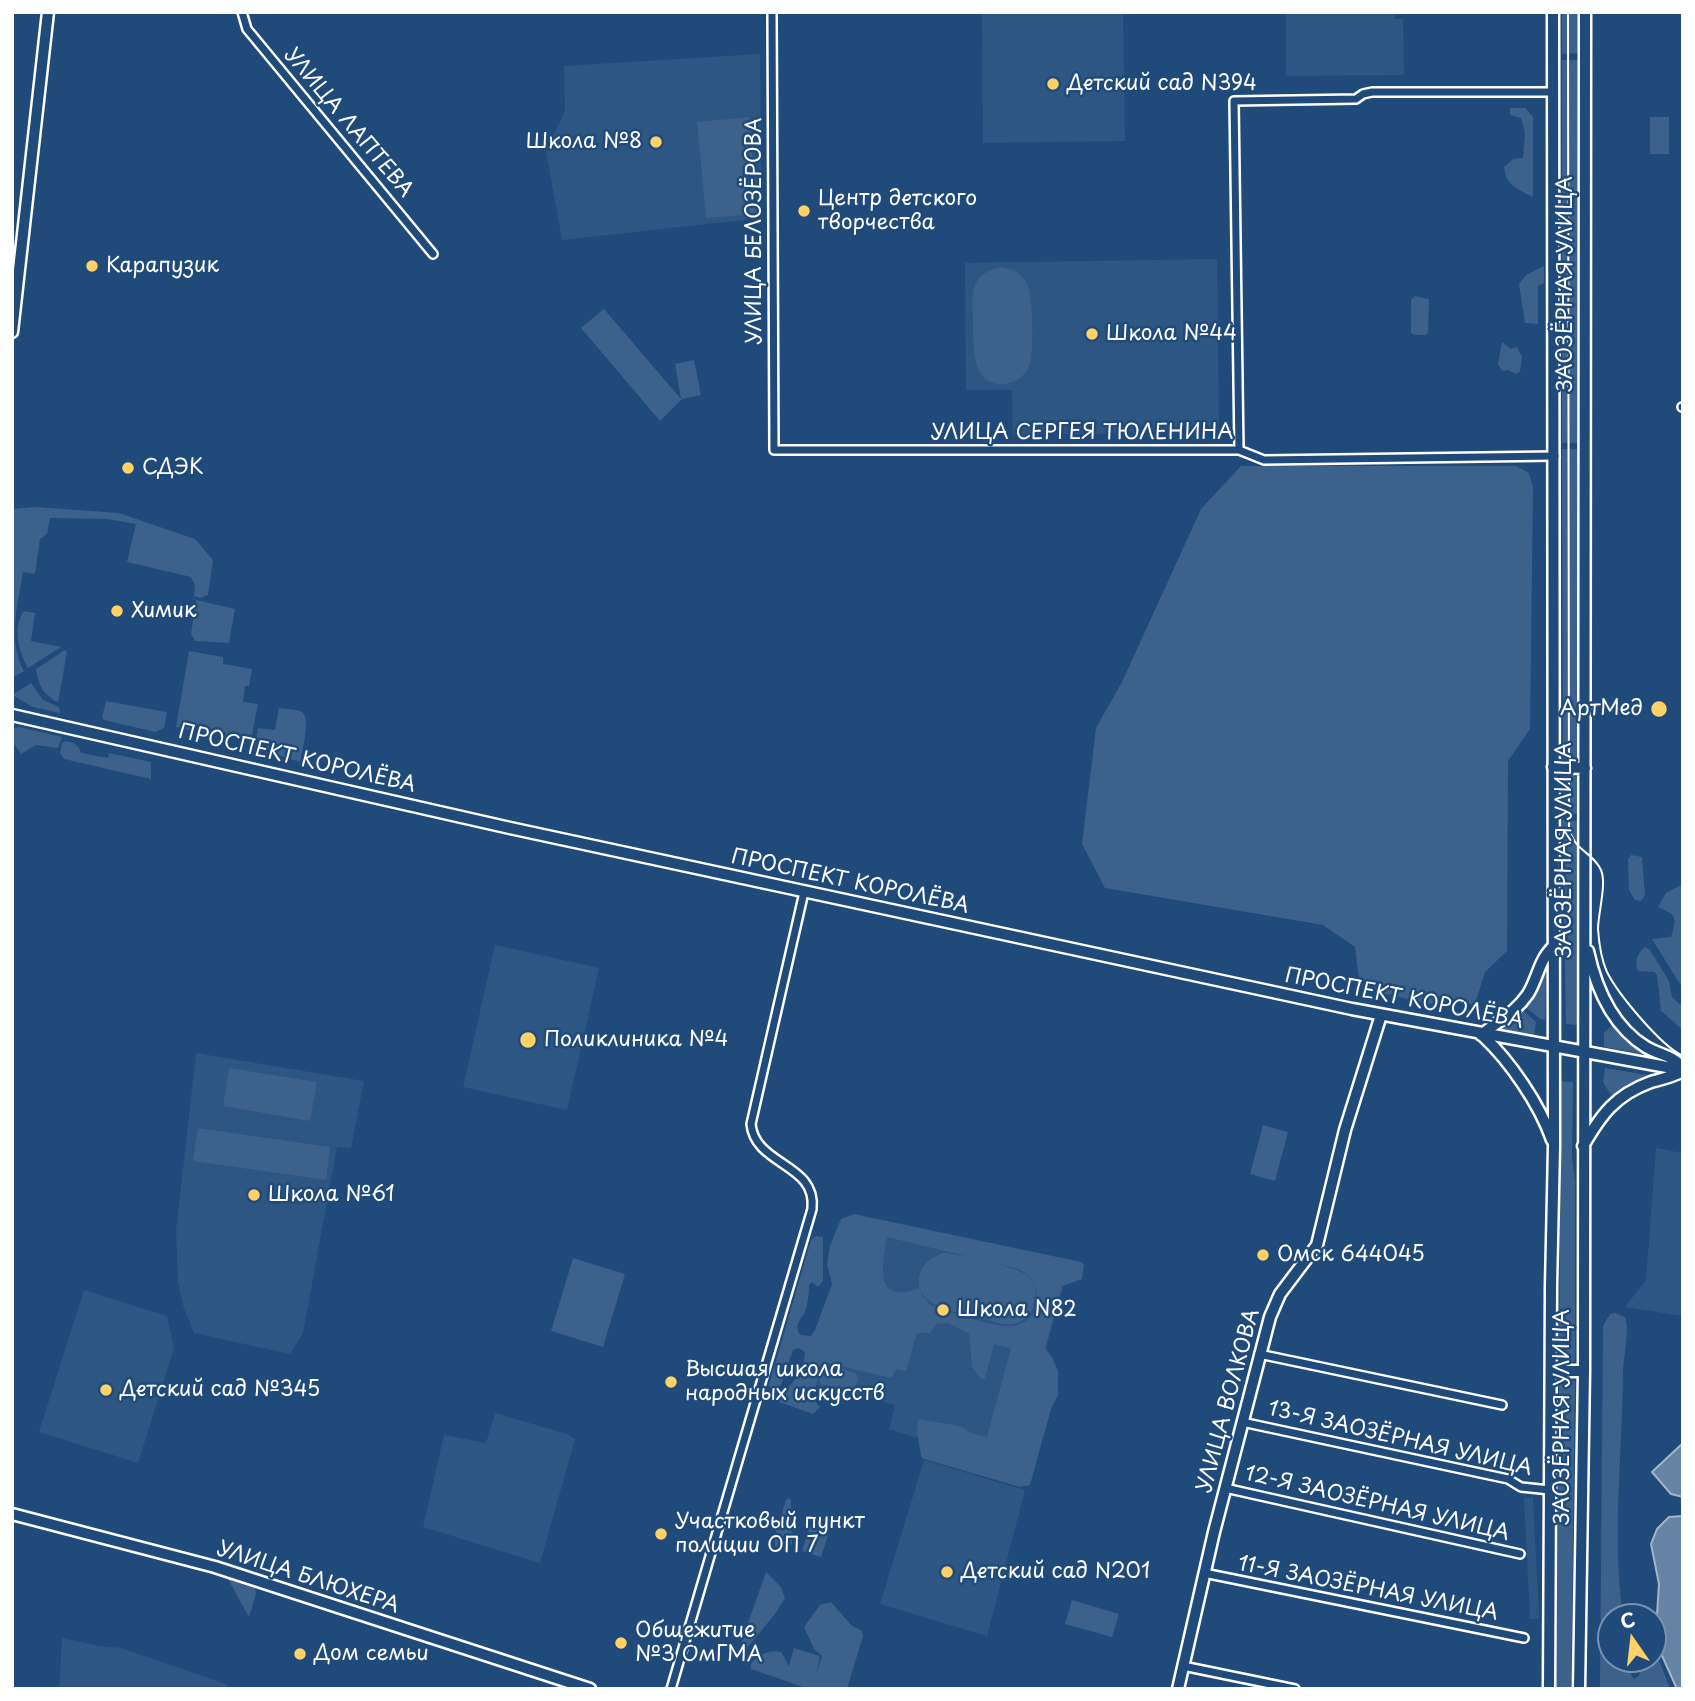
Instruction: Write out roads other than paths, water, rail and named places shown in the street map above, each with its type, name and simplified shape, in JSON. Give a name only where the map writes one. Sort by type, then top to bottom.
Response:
[{"type":"main road","points":[[12,332],[48,12]]},
{"type":"main road","name":"ЗАОЗЁРНАЯ УЛИЦА","points":[[1549,1689],[1555,1147],[1553,12]]},
{"type":"main road","name":"ЗАОЗЁРНАЯ УЛИЦА","points":[[1579,1689],[1584,1371],[1585,12]]},
{"type":"main road","points":[[12,706],[35,720]]},
{"type":"main road","name":"ПРОСПЕКТ КОРОЛЁВА","points":[[12,715],[510,828],[1381,1015],[1683,1070]]},
{"type":"main road","points":[[12,723],[35,720]]},
{"type":"main road","points":[[1553,767],[1585,768]]},
{"type":"main road","points":[[1583,1147],[1600,1118],[1615,1101],[1639,1087],[1683,1070],[1677,1060],[1646,1047],[1616,1019],[1593,974],[1584,937]]},
{"type":"main road","points":[[1554,946],[1545,954],[1527,995],[1510,1014],[1481,1034],[1495,1047],[1544,1119],[1555,1147]]},
{"type":"main road","name":"УЛИЦА ВОЛКОВА","points":[[1178,1689],[1259,1353],[1274,1306],[1309,1257],[1322,1230],[1345,1130],[1381,1015]]},
{"type":"main road","points":[[1551,1371],[1584,1371]]},
{"type":"main road","name":"УЛИЦА БЛЮХЕРА","points":[[12,1514],[215,1567],[590,1689]]},
{"type":"street","name":"УЛИЦА ЛАПТЕВА","points":[[242,12],[247,29],[433,254]]},
{"type":"street","name":"УЛИЦА БЕЛОЗЁРОВА","points":[[772,12],[774,450]]},
{"type":"street","points":[[1238,450],[1234,101],[1356,99],[1372,92],[1554,92]]},
{"type":"street","name":"УЛИЦА СЕРГЕЯ ТЮЛЕНИНА","points":[[774,450],[1238,450],[1264,460],[1555,456]]},
{"type":"street","points":[[671,1689],[812,1209],[813,1196],[804,1179],[796,1171],[767,1155],[754,1136],[751,1124],[804,892]]},
{"type":"street","points":[[1259,1353],[1502,1405]]},
{"type":"street","name":"13-Я ЗАОЗЁРНАЯ УЛИЦА","points":[[1242,1422],[1508,1479],[1521,1487],[1550,1490]]},
{"type":"street","name":"12-Я ЗАОЗЁРНАЯ УЛИЦА","points":[[1225,1488],[1520,1554]]},
{"type":"street","name":"11-Я ЗАОЗЁРНАЯ УЛИЦА","points":[[1205,1573],[1524,1638]]},
{"type":"street","points":[[1183,1666],[1296,1689]]},
{"type":"tram line","points":[[1568,12],[1569,828],[1575,842],[1598,864],[1603,876],[1598,929],[1607,972],[1641,1018],[1663,1042],[1683,1056]]},
{"type":"place","name":"Детский сад N394","points":[[1053,84]]},
{"type":"place","name":"Школа №8","points":[[656,142]]},
{"type":"place","name":"Центр детского творчества","points":[[804,211]]},
{"type":"place","name":"Карапузик","points":[[92,266]]},
{"type":"place","name":"Школа №44","points":[[1092,334]]},
{"type":"place","name":"СДЭК","points":[[128,468]]},
{"type":"place","name":"Химик","points":[[117,611]]},
{"type":"place","name":"АртМед","points":[[1659,709]]},
{"type":"place","name":"Поликлиника №4","points":[[528,1040]]},
{"type":"place","name":"Школа №61","points":[[254,1195]]},
{"type":"place","name":"Омск 644045","points":[[1263,1255]]},
{"type":"place","name":"Школа N82","points":[[943,1310]]},
{"type":"place","name":"Высшая школа народных искусств","points":[[671,1382]]},
{"type":"place","name":"Детский сад №345","points":[[106,1390]]},
{"type":"place","name":"Участковый пункт полиции ОП 7","points":[[661,1534]]},
{"type":"place","name":"Детский сад N201","points":[[947,1572]]},
{"type":"place","name":"Общежитие №3 ОмГМА","points":[[621,1643]]},
{"type":"place","name":"Дом семьи","points":[[300,1654]]}]
